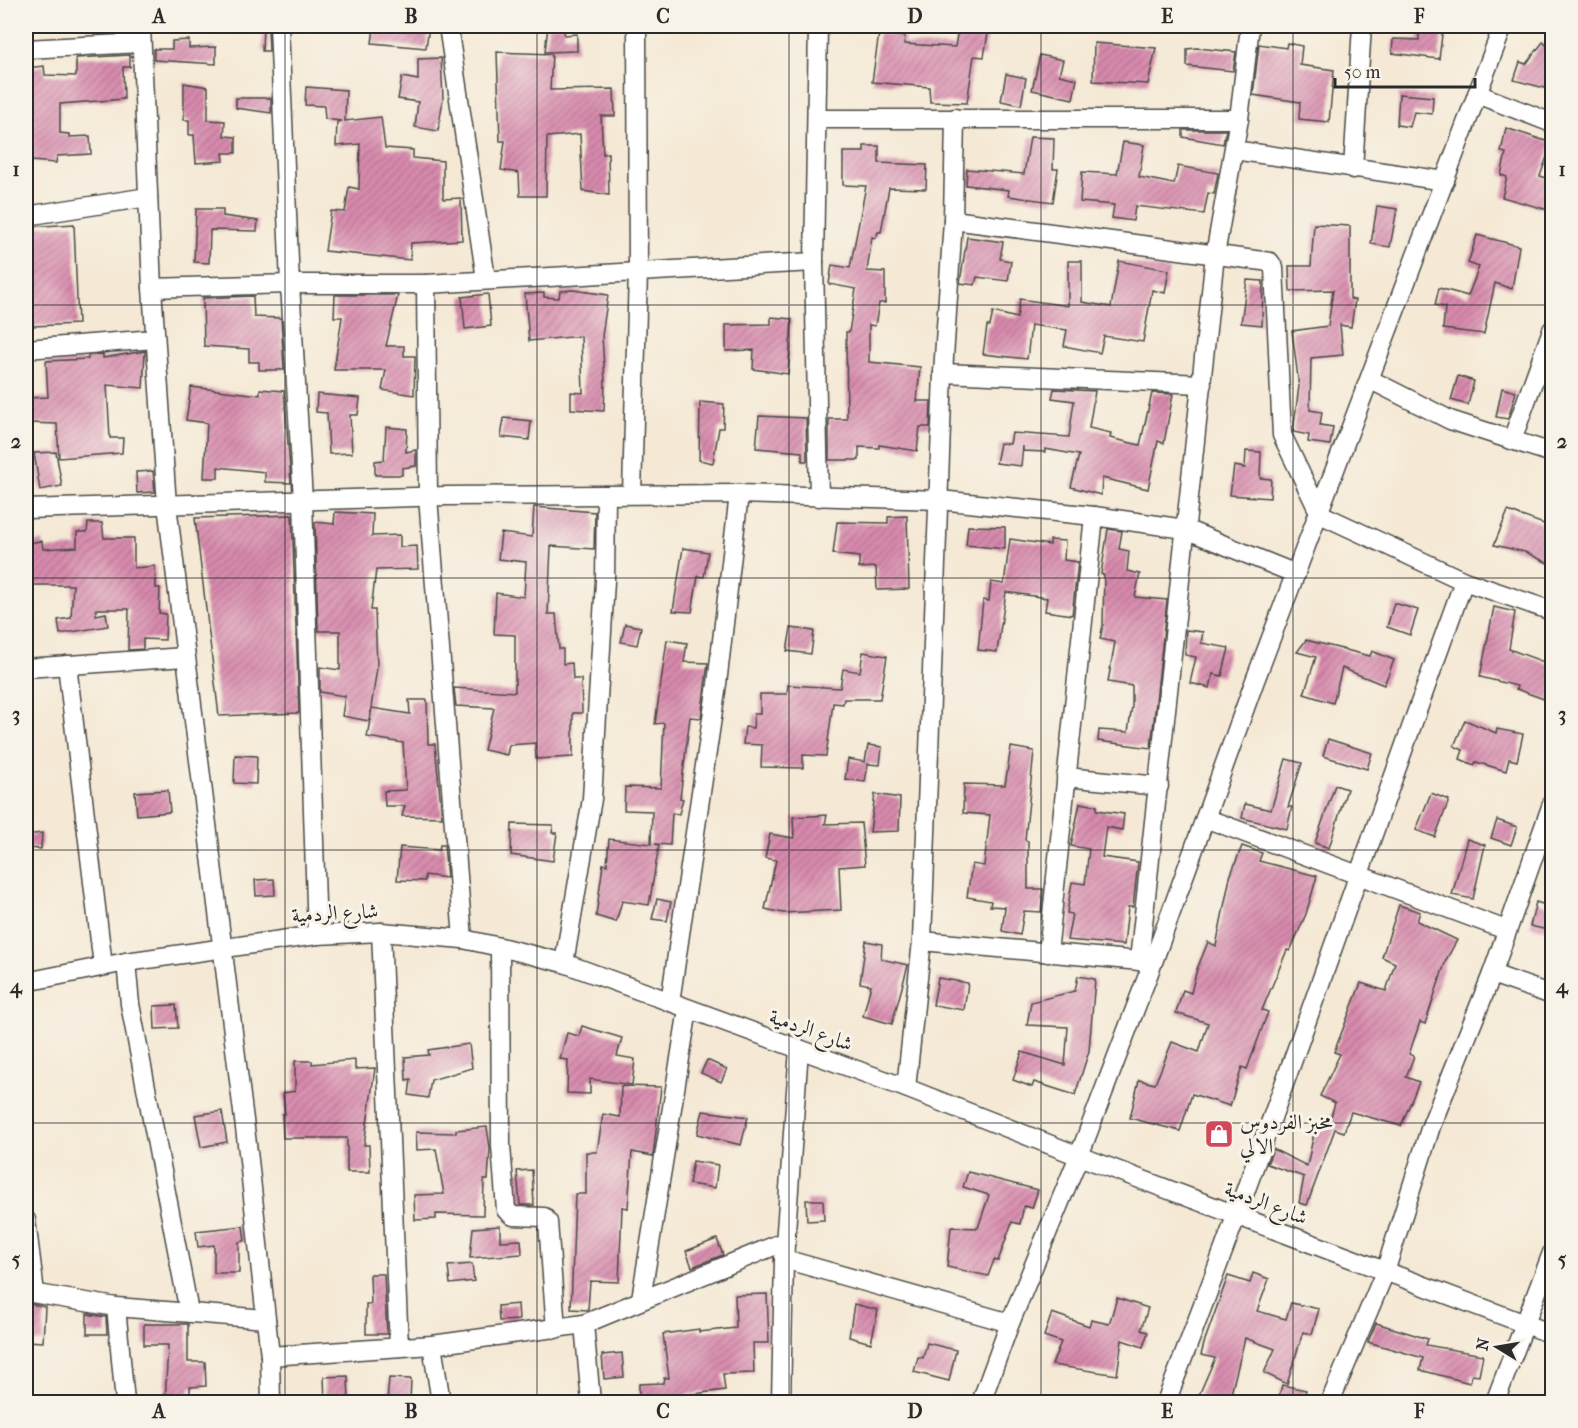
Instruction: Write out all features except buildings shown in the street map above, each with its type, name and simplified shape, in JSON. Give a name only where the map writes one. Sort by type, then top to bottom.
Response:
[{"type":"street","points":[[279,26],[290,284],[303,500],[317,934]]},
{"type":"street","points":[[448,26],[486,279]]},
{"type":"street","points":[[632,494],[638,272],[637,26]]},
{"type":"street","points":[[818,26],[814,262],[819,497]]},
{"type":"street","points":[[1146,962],[1159,786],[1215,255],[1234,150],[1251,26]]},
{"type":"street","points":[[1353,169],[1362,26]]},
{"type":"street","points":[[981,1402],[1010,1323],[1079,1156],[1146,962],[1205,818],[1503,26]]},
{"type":"street","points":[[26,49],[141,34],[152,288],[167,506],[224,946],[270,1356],[271,1402]]},
{"type":"street","points":[[1477,94],[1552,123]]},
{"type":"street","points":[[906,1088],[922,941],[926,786],[940,500],[943,373],[953,220],[955,118]]},
{"type":"street","points":[[817,119],[1239,118]]},
{"type":"street","points":[[1234,150],[1446,181]]},
{"type":"street","points":[[26,216],[148,198]]},
{"type":"street","points":[[953,220],[1266,261],[1274,268],[1282,435],[1320,514],[1464,581],[1552,611]]},
{"type":"street","points":[[152,288],[290,284],[426,284],[814,262]]},
{"type":"street","points":[[426,284],[428,497],[463,939]]},
{"type":"street","points":[[1512,440],[1552,330]]},
{"type":"street","points":[[26,349],[155,339]]},
{"type":"street","points":[[943,373],[1202,384]]},
{"type":"street","points":[[1371,380],[1450,420],[1552,453]]},
{"type":"street","points":[[26,509],[303,500],[632,494],[739,494],[940,500],[1094,516],[1185,529],[1296,574]]},
{"type":"street","points":[[670,1002],[717,684],[739,494]]},
{"type":"street","points":[[564,963],[592,799],[605,581],[606,495]]},
{"type":"street","points":[[1048,953],[1094,516]]},
{"type":"street","points":[[1166,1402],[1238,1216],[1358,873],[1464,581]]},
{"type":"street","points":[[26,668],[185,657]]},
{"type":"street","points":[[67,665],[103,966]]},
{"type":"street","points":[[1066,777],[1159,786]]},
{"type":"street","points":[[1330,1402],[1385,1272],[1431,1126],[1492,974],[1552,804]]},
{"type":"street","points":[[1205,818],[1358,873],[1506,930]]},
{"type":"street","points":[[381,932],[399,1347]]},
{"type":"street","name":"شارع الردمية","points":[[26,982],[126,962],[317,934],[381,932],[463,939],[500,947],[564,963],[906,1088],[1079,1156],[1552,1334]]},
{"type":"street","points":[[922,941],[1146,962]]},
{"type":"street","points":[[500,947],[501,1146],[506,1210],[513,1216],[544,1217],[548,1222],[556,1329]]},
{"type":"street","points":[[126,962],[130,1005],[189,1312]]},
{"type":"street","points":[[1492,974],[1552,995]]},
{"type":"street","points":[[641,1299],[688,1008]]},
{"type":"street","points":[[781,1402],[785,1250],[799,1049]]},
{"type":"street","points":[[26,1220],[30,1293],[116,1307],[266,1319]]},
{"type":"street","points":[[270,1356],[432,1345],[584,1324],[641,1299],[785,1250],[1010,1323]]},
{"type":"street","points":[[1495,1402],[1527,1324],[1552,1253]]},
{"type":"street","points":[[116,1307],[125,1402]]},
{"type":"street","points":[[584,1324],[591,1402]]},
{"type":"street","points":[[432,1345],[441,1402]]},
{"type":"place","name":"مخبز الفردوس الالي","points":[[1219,1134]]}]
